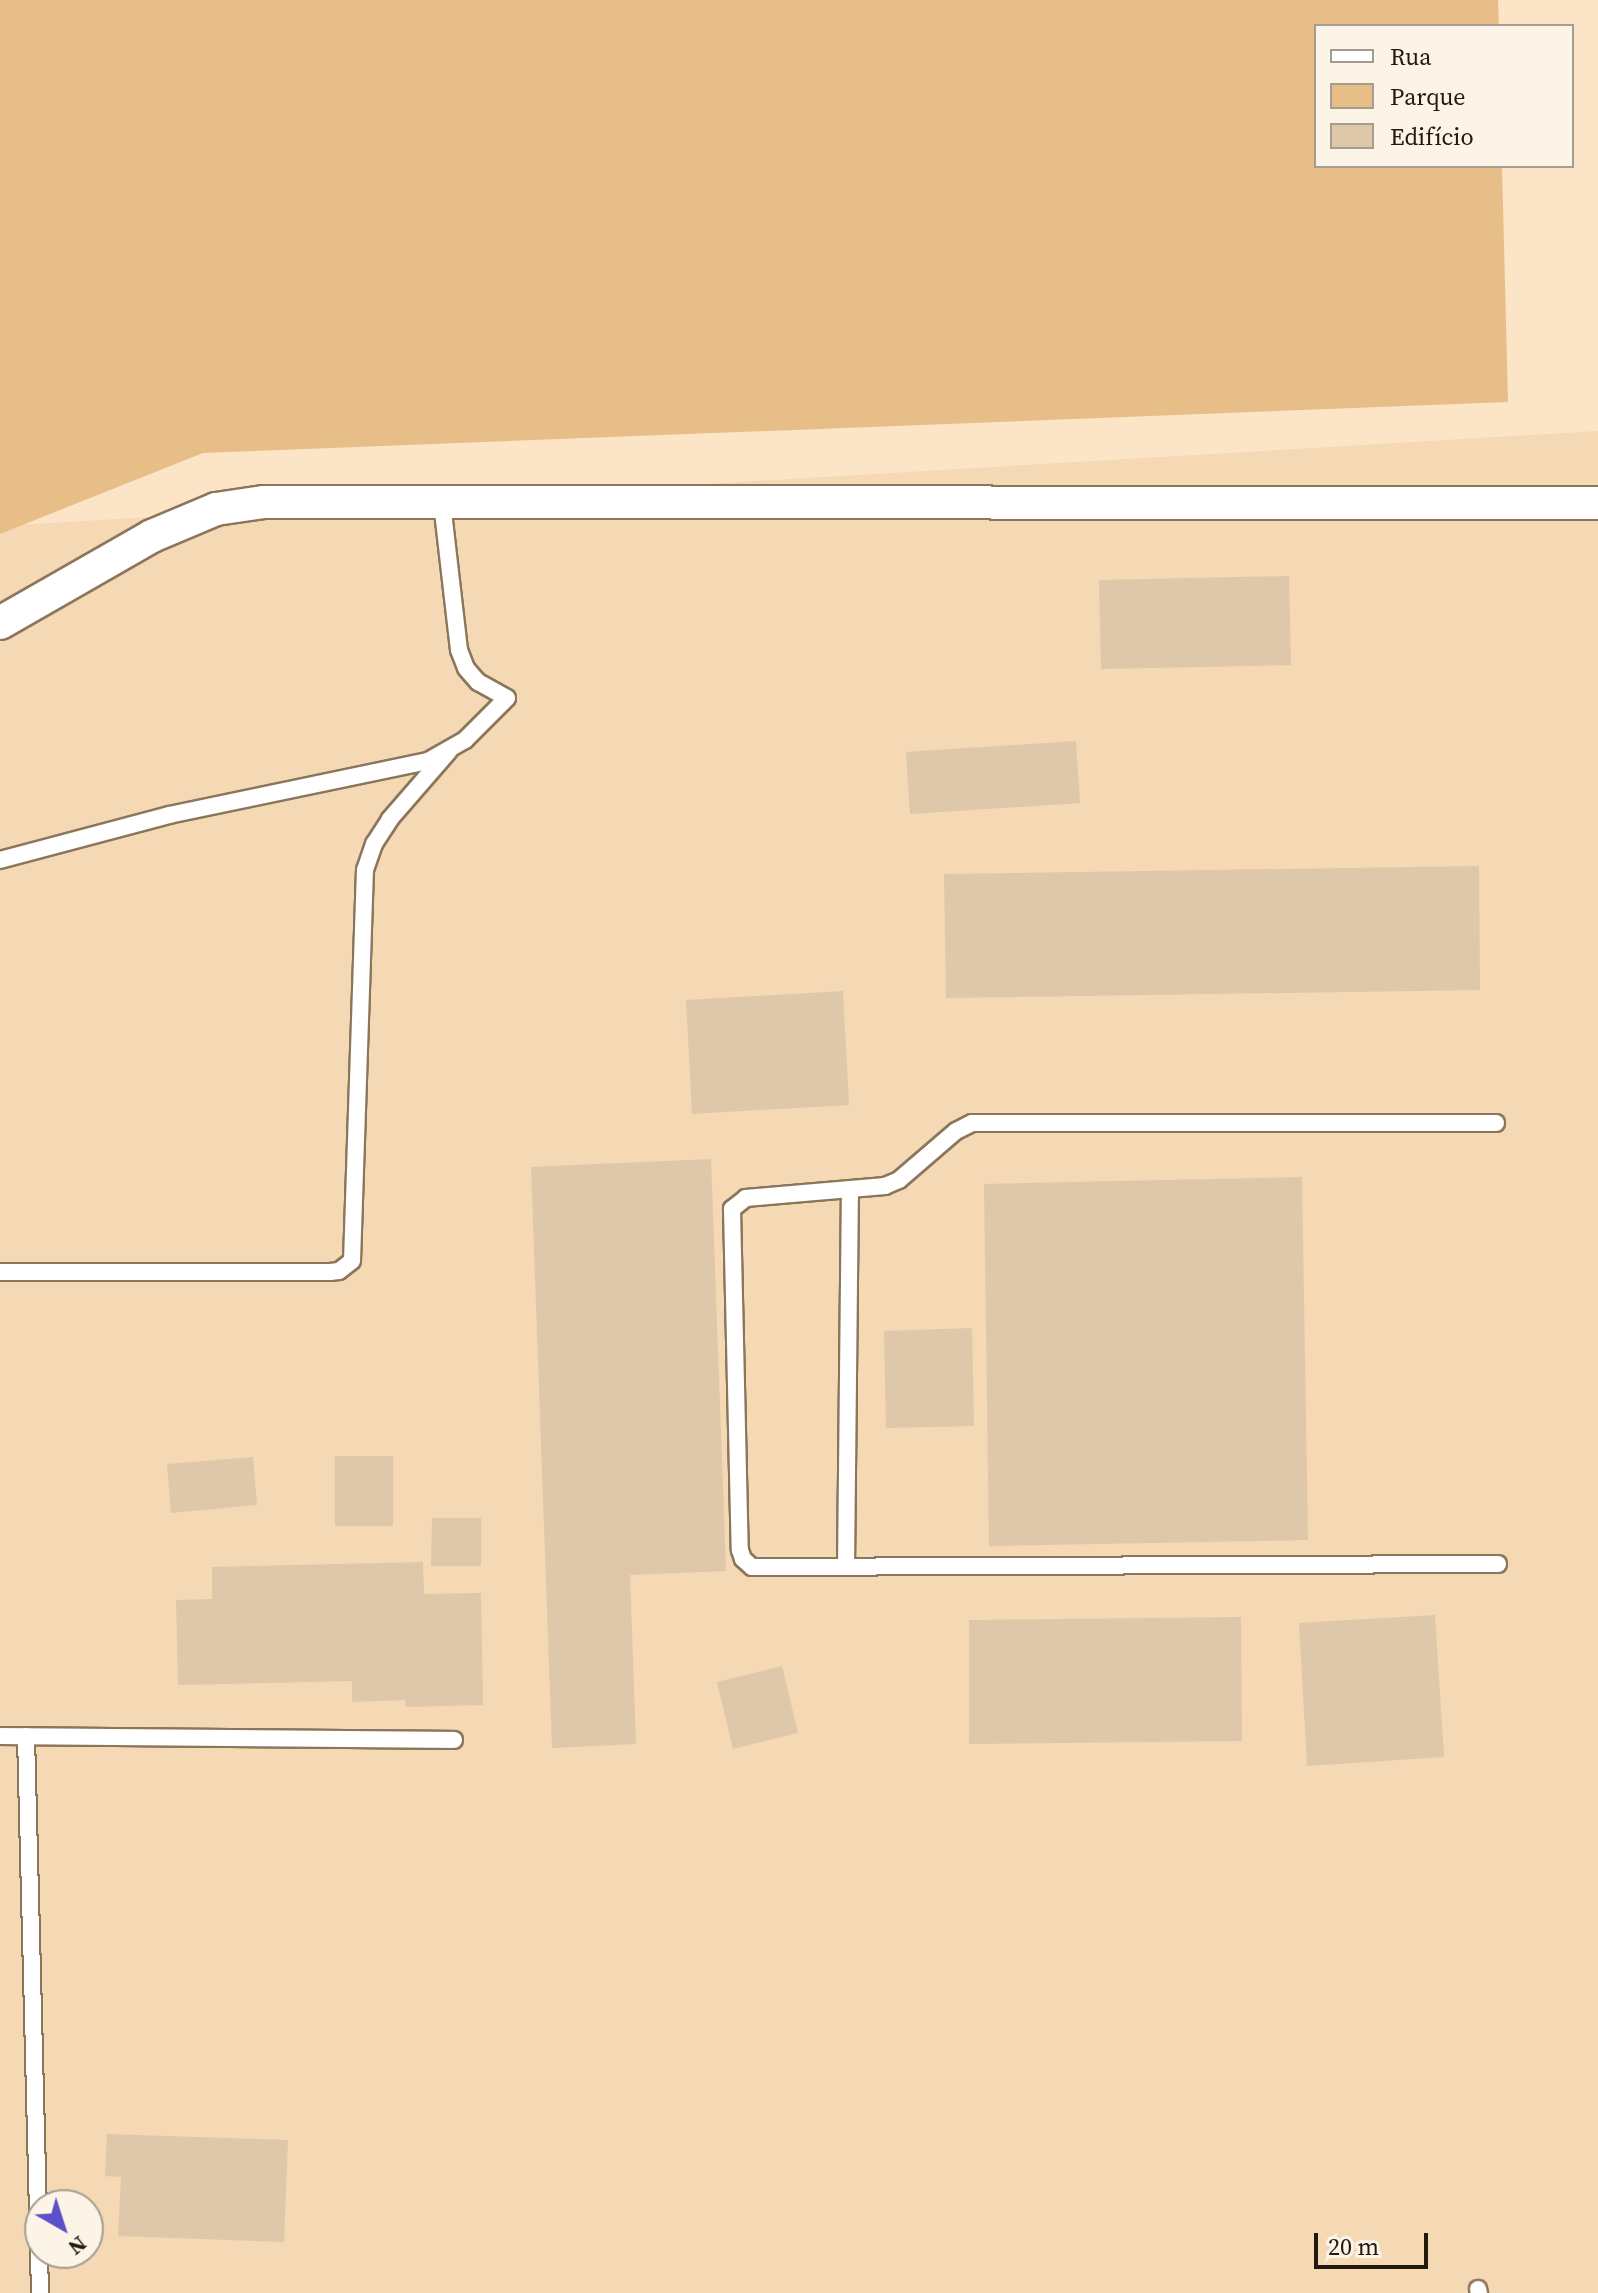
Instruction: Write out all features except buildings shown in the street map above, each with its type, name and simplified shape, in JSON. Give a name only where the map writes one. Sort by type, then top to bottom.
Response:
[{"type":"street","points":[[0,623],[152,536],[216,509],[264,502],[1598,503]]},
{"type":"lane","points":[[0,1272],[330,1272],[339,1271],[352,1261],[365,870],[374,844],[390,819],[448,752],[507,698],[478,682],[466,668],[459,650],[442,502]]},
{"type":"lane","points":[[0,860],[169,815],[428,761],[448,752]]},
{"type":"lane","points":[[1496,1123],[972,1123],[956,1131],[899,1180],[885,1186],[746,1198],[732,1209],[743,1559],[752,1567],[1498,1564]]},
{"type":"lane","points":[[846,1567],[850,1190]]},
{"type":"lane","points":[[0,1736],[454,1740]]},
{"type":"lane","points":[[26,1736],[40,2293]]},
{"type":"shaded area","points":[[1598,431],[1598,2293],[0,2293],[0,526]]},
{"type":"green space","points":[[0,0],[1498,0],[1499,24],[1314,24],[1314,168],[1502,168],[1508,402],[203,453],[0,534]]}]
